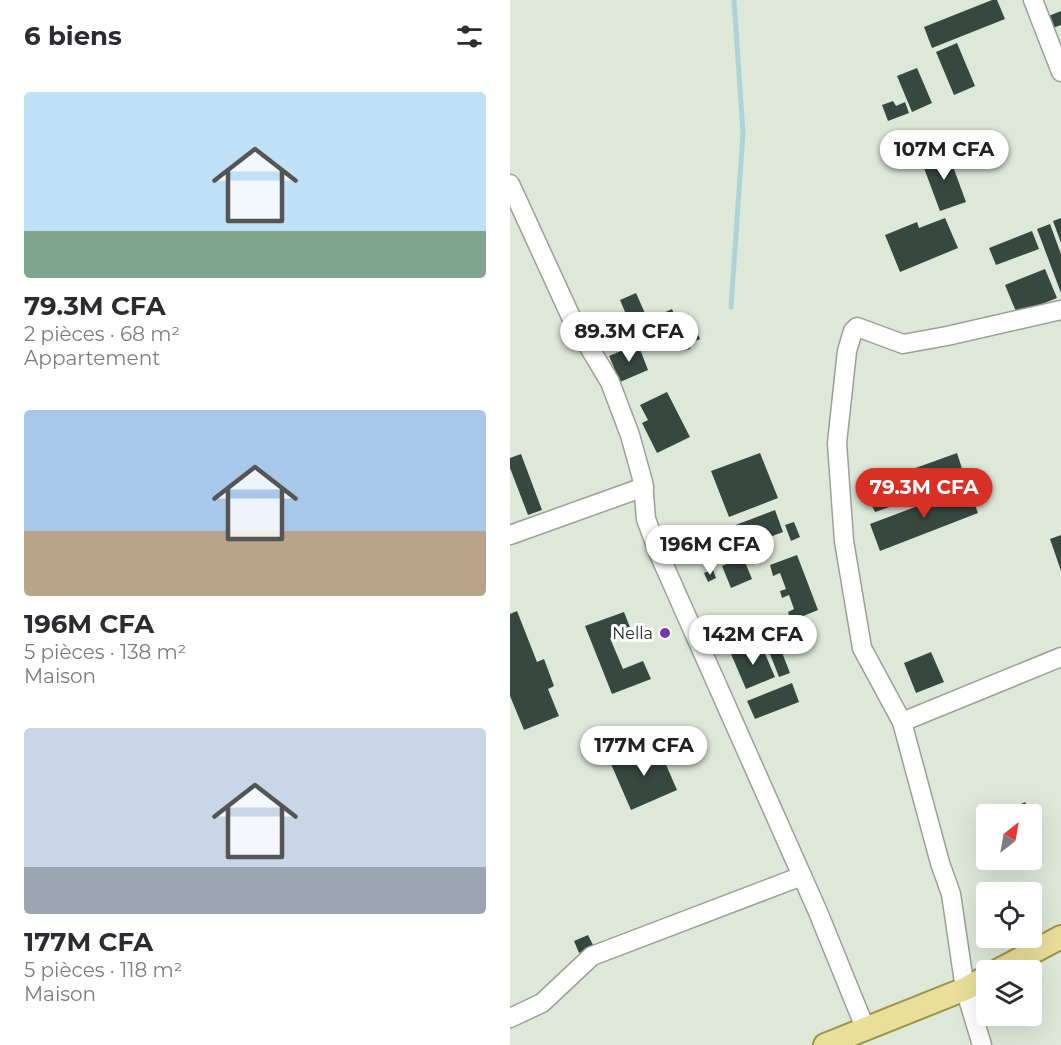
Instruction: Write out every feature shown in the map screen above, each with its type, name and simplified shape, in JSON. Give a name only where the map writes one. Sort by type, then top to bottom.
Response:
[{"type":"main road","points":[[1018,960],[1061,937]]},
{"type":"main road","points":[[825,1045],[976,983]]},
{"type":"street","points":[[1033,0],[1061,72]]},
{"type":"street","points":[[510,184],[571,317],[610,382],[630,435],[644,487],[646,519],[659,554],[802,876],[866,1030]]},
{"type":"street","points":[[982,1045],[965,989],[951,894],[940,863],[902,722],[862,648],[844,541],[837,442],[847,351],[853,331],[857,327],[903,344],[1061,310]]},
{"type":"street","points":[[510,535],[644,487]]},
{"type":"street","points":[[902,722],[1061,657]]},
{"type":"street","points":[[510,1018],[542,1003],[592,956],[802,876]]},
{"type":"building","points":[[997,0],[1005,19],[932,48],[924,27]]},
{"type":"building","points":[[1061,11],[1061,25],[1050,29],[1046,17]]},
{"type":"building","points":[[957,43],[975,86],[954,95],[936,52]]},
{"type":"building","points":[[917,68],[932,103],[912,112],[897,76]]},
{"type":"building","points":[[893,101],[896,106],[905,102],[909,113],[888,121],[882,105]]},
{"type":"building","points":[[965,147],[971,163],[955,168],[950,152]]},
{"type":"building","points":[[947,150],[966,202],[940,211],[921,160]]},
{"type":"building","points":[[945,218],[958,248],[900,272],[885,235],[917,222],[919,228]]},
{"type":"building","points":[[1061,218],[1061,243],[1053,221]]},
{"type":"building","points":[[1050,224],[1061,254],[1061,293],[1037,229]]},
{"type":"building","points":[[1032,231],[1039,249],[996,265],[989,248]]},
{"type":"building","points":[[1045,269],[1057,298],[1017,314],[1005,285]]},
{"type":"building","points":[[636,293],[648,320],[672,309],[680,328],[639,345],[620,300]]},
{"type":"building","points":[[688,314],[700,339],[691,343],[690,349],[680,351],[678,339],[683,334],[678,319]]},
{"type":"building","points":[[638,344],[648,370],[620,382],[609,356]]},
{"type":"building","points":[[667,392],[690,437],[657,453],[642,423],[648,420],[640,405]]},
{"type":"building","points":[[760,453],[778,498],[729,517],[711,471]]},
{"type":"building","points":[[957,453],[966,481],[875,512],[863,487]]},
{"type":"building","points":[[521,454],[542,510],[528,515],[510,468],[510,458]]},
{"type":"building","points":[[968,487],[978,513],[880,551],[870,524]]},
{"type":"building","points":[[775,510],[783,532],[741,548],[733,526]]},
{"type":"building","points":[[794,522],[800,537],[791,541],[785,525]]},
{"type":"building","points":[[1061,535],[1061,571],[1050,539]]},
{"type":"building","points":[[797,555],[818,610],[791,621],[788,612],[794,609],[789,595],[782,598],[780,591],[786,589],[780,573],[773,576],[770,565]]},
{"type":"building","points":[[743,557],[752,579],[731,588],[722,566]]},
{"type":"building","points":[[713,570],[716,578],[708,582],[704,573]]},
{"type":"building","points":[[517,611],[537,662],[544,659],[554,686],[548,689],[559,716],[524,730],[510,696],[510,614]]},
{"type":"building","points":[[624,612],[631,630],[610,638],[623,669],[643,661],[651,679],[612,694],[585,626]]},
{"type":"building","points":[[774,632],[790,673],[779,677],[763,636]]},
{"type":"building","points":[[760,642],[775,677],[746,689],[731,654]]},
{"type":"building","points":[[931,652],[944,682],[916,693],[904,663]]},
{"type":"building","points":[[792,683],[799,702],[755,719],[747,701]]},
{"type":"building","points":[[657,744],[677,790],[631,810],[611,764]]},
{"type":"building","points":[[588,935],[594,947],[579,953],[574,941]]},
{"type":"waterway","points":[[731,307],[743,133],[734,0]]},
{"type":"place","name":"Nella","points":[[665,633]]}]
